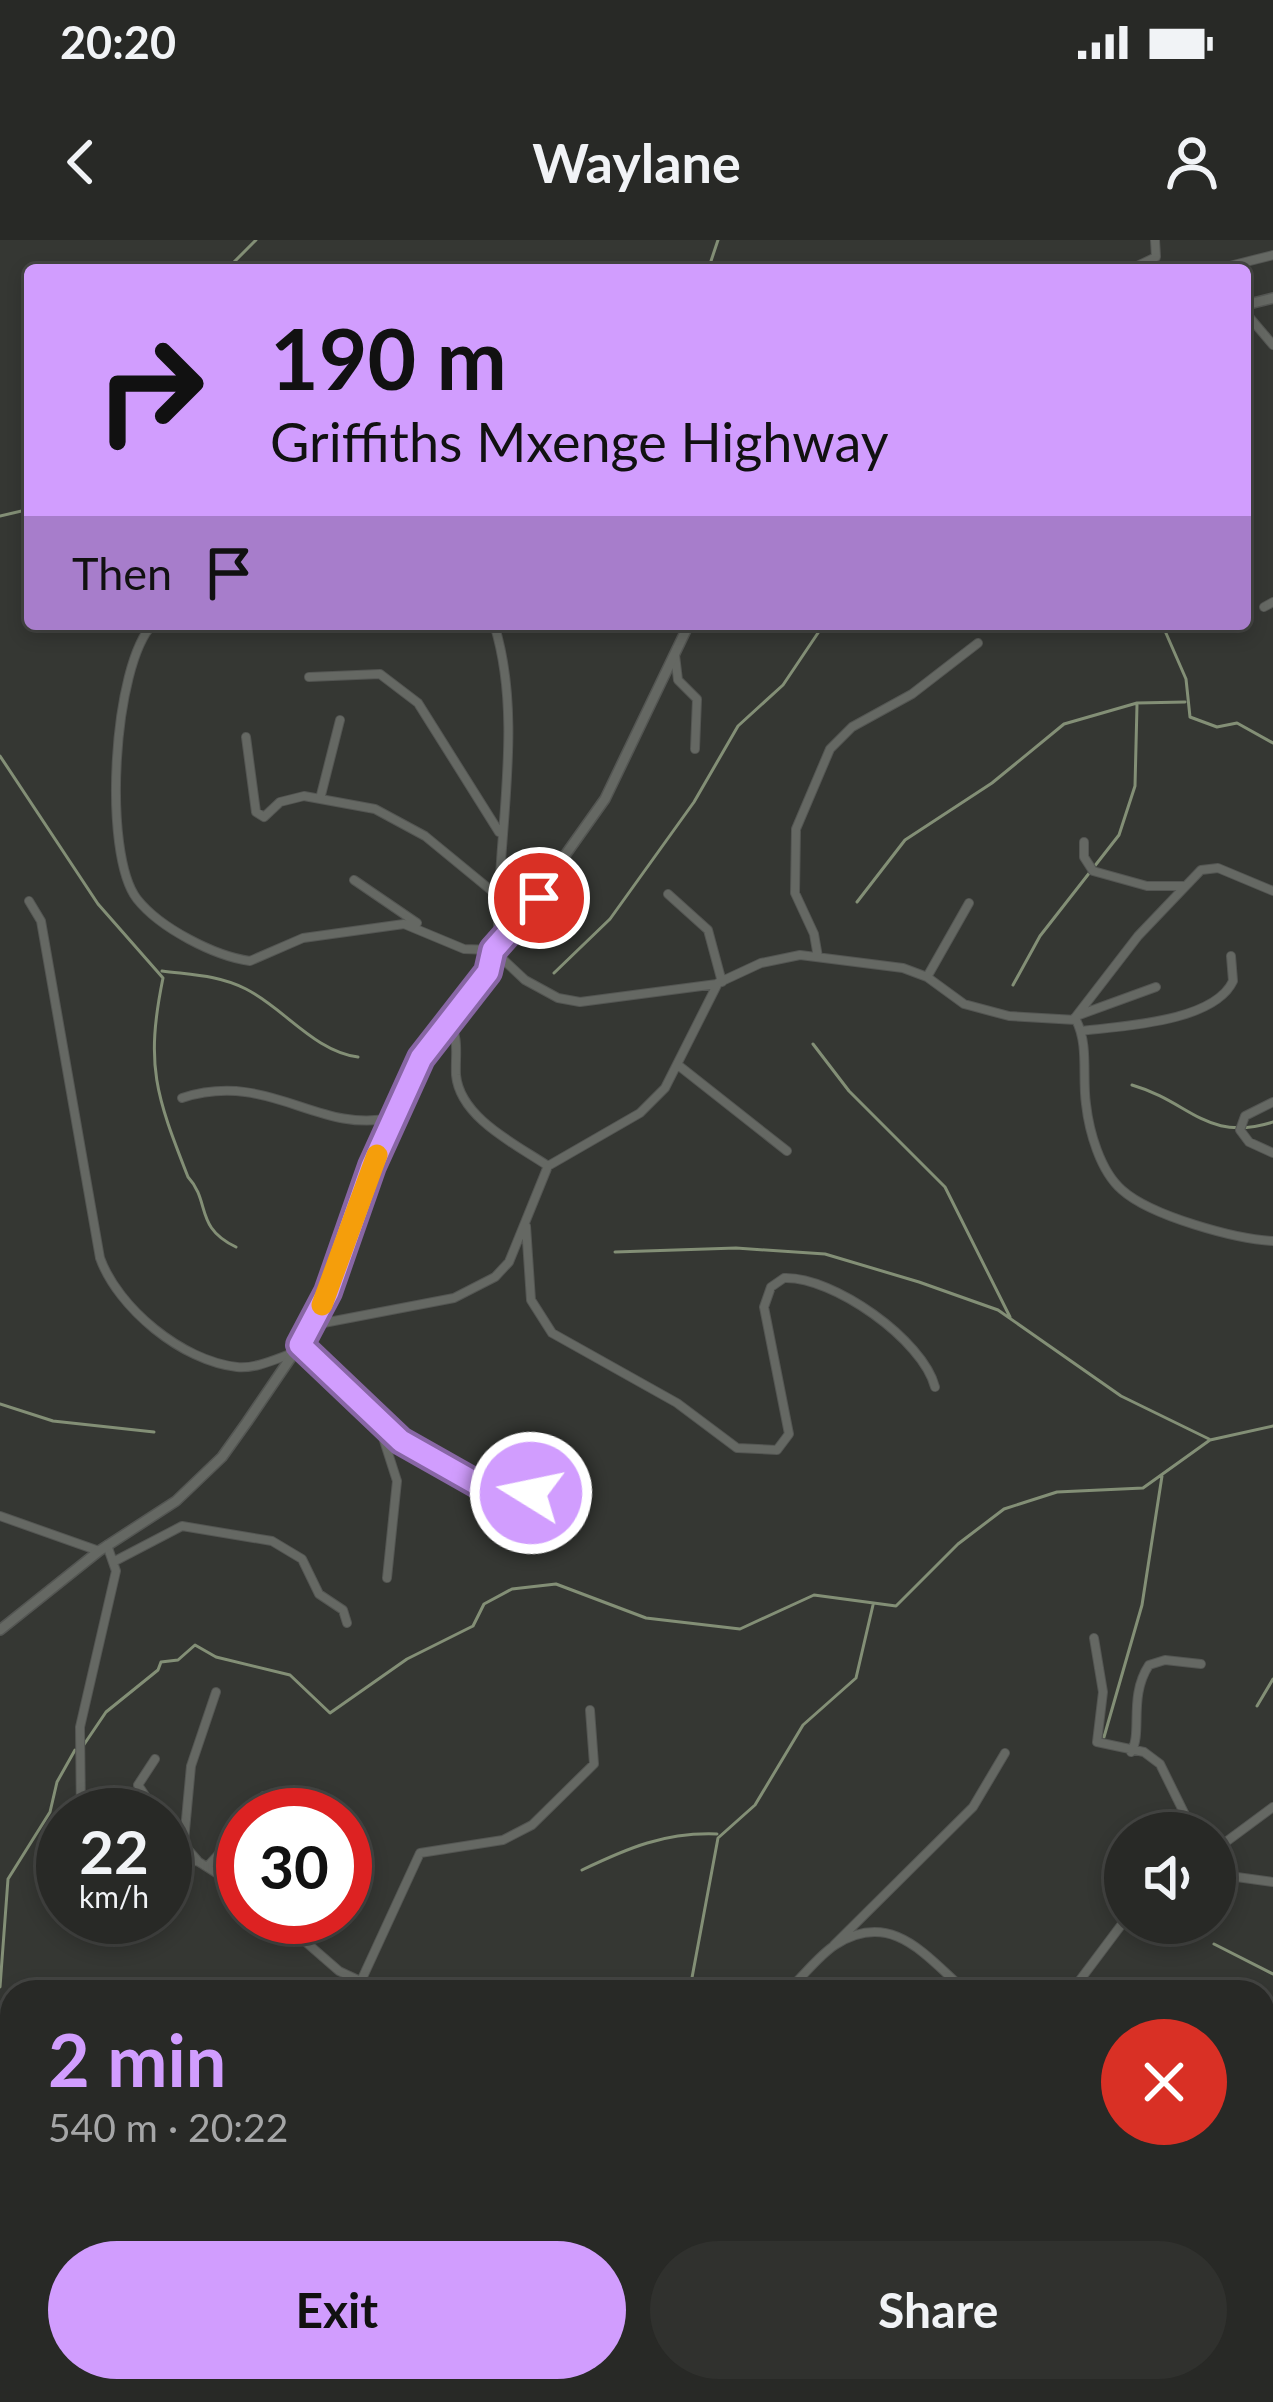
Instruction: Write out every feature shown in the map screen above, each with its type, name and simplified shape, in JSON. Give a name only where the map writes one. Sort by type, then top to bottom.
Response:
[{"type":"street","points":[[1141,264],[1156,257],[1155,240]]},
{"type":"street","points":[[1238,264],[1273,255]]},
{"type":"street","points":[[1251,317],[1273,345]]},
{"type":"street","points":[[149,630],[132,655],[116,768],[117,844],[135,898],[174,929],[243,961],[342,929],[422,927]]},
{"type":"street","points":[[0,1630],[103,1548],[176,1501],[222,1457],[313,1325],[392,1118],[448,1019],[488,972],[498,940],[504,699],[502,651],[496,630]]},
{"type":"street","points":[[493,950],[539,898],[605,799],[686,630]]},
{"type":"street","points":[[818,957],[814,934],[795,893],[796,829],[830,749],[852,727],[912,694],[978,644]]},
{"type":"street","points":[[674,654],[678,680],[697,699],[695,749]]},
{"type":"street","points":[[309,677],[380,674],[418,703],[500,833]]},
{"type":"street","points":[[320,799],[340,720]]},
{"type":"street","points":[[246,737],[256,812],[264,817],[290,798],[375,808],[498,896]]},
{"type":"street","points":[[1084,842],[1084,857],[1094,871],[1147,886],[1186,886]]},
{"type":"street","points":[[1075,1017],[1138,936],[1201,870],[1214,867],[1273,891]]},
{"type":"street","points":[[354,880],[422,927],[464,949],[493,950],[543,993],[580,1002],[720,982],[781,956],[903,968],[927,977],[964,1004],[985,1010],[1075,1017],[1156,987]]},
{"type":"street","points":[[313,1325],[467,1292],[504,1270],[548,1166],[623,1124],[665,1088],[720,982],[708,930],[668,894]]},
{"type":"street","points":[[29,901],[41,921],[100,1258],[118,1294],[150,1328],[224,1364],[248,1367],[297,1349]]},
{"type":"street","points":[[927,977],[969,903]]},
{"type":"street","points":[[1081,1031],[1137,1025],[1214,1003],[1233,981],[1231,956]]},
{"type":"street","points":[[1075,1017],[1081,1031],[1089,1119],[1102,1159],[1120,1189],[1207,1228],[1273,1241]]},
{"type":"street","points":[[448,1019],[457,1038],[456,1075],[465,1099],[492,1128],[548,1166]]},
{"type":"street","points":[[678,1065],[787,1151]]},
{"type":"street","points":[[182,1098],[211,1089],[248,1089],[356,1121],[392,1118]]},
{"type":"street","points":[[1273,1102],[1244,1116],[1240,1130],[1249,1142],[1273,1153]]},
{"type":"street","points":[[526,1224],[527,1283],[542,1323],[571,1347],[677,1403],[736,1448],[777,1450],[789,1434],[789,1415],[772,1362],[764,1307],[771,1287],[784,1278],[837,1295],[894,1330],[923,1355],[935,1387]]},
{"type":"street","points":[[297,1349],[357,1394],[377,1422],[397,1473],[387,1578]]},
{"type":"street","points":[[377,1422],[500,1497],[531,1493]]},
{"type":"street","points":[[0,1516],[103,1548],[115,1561]]},
{"type":"street","points":[[115,1561],[182,1526],[272,1541],[302,1558],[320,1594],[343,1610],[347,1623]]},
{"type":"street","points":[[81,1788],[80,1727],[115,1561]]},
{"type":"street","points":[[1094,1638],[1102,1692],[1097,1742],[1144,1752],[1160,1764],[1184,1812]]},
{"type":"street","points":[[1131,1752],[1137,1744],[1136,1694],[1149,1665],[1166,1660],[1202,1664]]},
{"type":"street","points":[[188,1788],[190,1766],[216,1692]]},
{"type":"street","points":[[361,1980],[420,1853],[476,1846],[523,1833],[594,1764],[590,1710]]},
{"type":"street","points":[[799,1980],[973,1807],[1005,1753]]},
{"type":"street","points":[[140,1788],[154,1760]]},
{"type":"street","points":[[1236,1834],[1273,1807]]},
{"type":"street","points":[[192,1851],[203,1865]]},
{"type":"street","points":[[203,1865],[216,1853]]},
{"type":"street","points":[[192,1861],[216,1873]]},
{"type":"street","points":[[1236,1877],[1273,1882]]},
{"type":"street","points":[[834,1946],[895,1932],[922,1949],[954,1980]]},
{"type":"street","points":[[307,1944],[328,1963],[359,1980]]},
{"type":"street","points":[[1080,1980],[1108,1944]]},
{"type":"waterway","points":[[232,264],[256,240]]},
{"type":"waterway","points":[[710,264],[718,240]]},
{"type":"waterway","points":[[0,516],[24,510]]},
{"type":"waterway","points":[[554,973],[610,919],[694,802],[738,726],[783,685],[820,630]]},
{"type":"waterway","points":[[1165,630],[1186,679],[1190,717],[1217,727],[1237,723],[1273,743]]},
{"type":"waterway","points":[[857,902],[905,840],[992,783],[1064,724],[1137,703],[1185,702]]},
{"type":"waterway","points":[[1013,985],[1040,936],[1119,835],[1135,786],[1137,705]]},
{"type":"waterway","points":[[0,756],[98,904],[163,978],[155,1035],[161,1101],[208,1223],[236,1247]]},
{"type":"waterway","points":[[162,971],[236,984],[327,1047],[358,1057]]},
{"type":"waterway","points":[[813,1044],[849,1091],[945,1187],[1010,1317]]},
{"type":"waterway","points":[[1132,1085],[1214,1124],[1250,1127],[1273,1122]]},
{"type":"waterway","points":[[615,1252],[736,1248],[825,1254],[919,1282],[998,1310],[1121,1396],[1209,1439]]},
{"type":"waterway","points":[[0,1404],[53,1421],[154,1432]]},
{"type":"waterway","points":[[83,1746],[106,1712],[158,1670],[161,1662],[178,1660],[195,1645],[216,1657],[290,1675],[330,1713],[407,1659],[473,1626],[484,1604],[512,1589],[556,1584],[646,1618],[740,1629],[814,1595],[896,1606],[958,1544],[1004,1509],[1057,1492],[1143,1488],[1210,1440],[1273,1426]]},
{"type":"waterway","points":[[1104,1737],[1142,1605],[1162,1476]]},
{"type":"waterway","points":[[692,1980],[718,1838],[755,1805],[803,1725],[856,1678],[873,1605]]},
{"type":"waterway","points":[[1257,1706],[1273,1679]]},
{"type":"waterway","points":[[1,1980],[8,1879],[50,1812],[57,1782],[75,1750]]},
{"type":"waterway","points":[[582,1870],[647,1843],[717,1834]]},
{"type":"waterway","points":[[1214,1944],[1273,1974]]},
{"type":"slow traffic","points":[[322,1305],[377,1155]]},
{"type":"route","points":[[531,1493],[500,1497],[401,1441],[377,1422],[357,1394],[300,1345],[328,1292],[372,1166],[421,1058],[488,972],[493,950],[539,898]]}]
